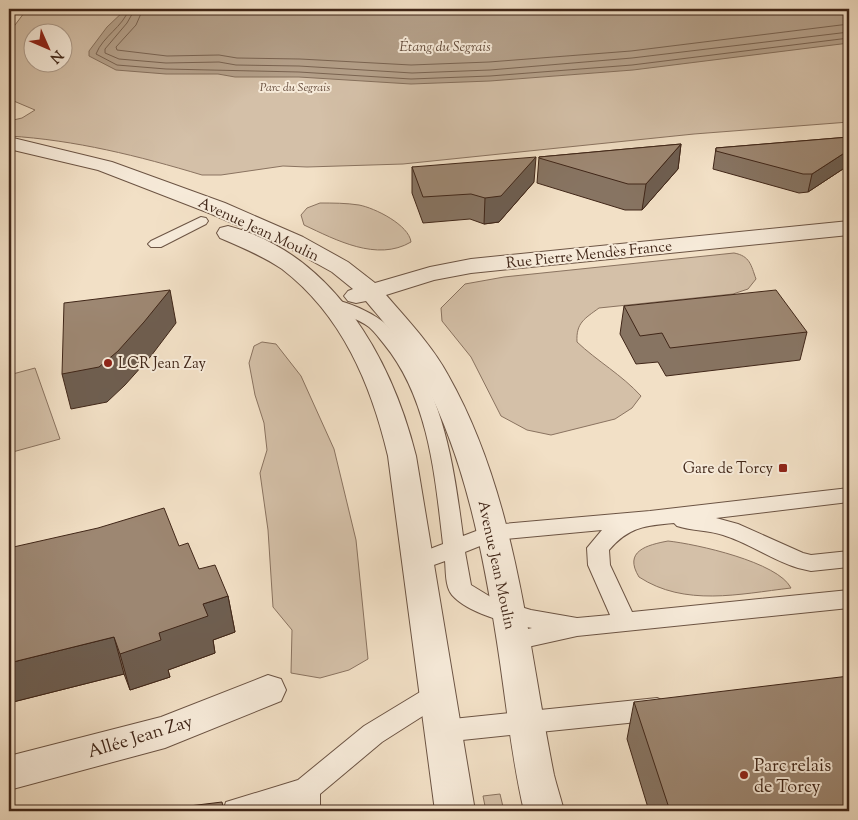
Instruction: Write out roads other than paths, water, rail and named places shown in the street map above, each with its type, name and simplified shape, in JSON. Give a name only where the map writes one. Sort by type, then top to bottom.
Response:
[{"type":"street","name":"Avenue Jean Moulin","points":[[9,143],[105,166],[228,212],[295,242],[340,267],[370,291],[398,322],[435,375],[468,448],[492,533],[535,776],[544,811]]},
{"type":"street","name":"Avenue Jean Moulin","points":[[9,162],[44,166],[83,176],[127,191],[259,246],[289,264],[333,304],[374,371],[391,412],[402,456],[455,811]]},
{"type":"street","name":"Rue Pierre Mendès France","points":[[333,304],[430,274],[470,266],[849,228]]},
{"type":"street","name":"Allée Jean Zay","points":[[9,773],[165,732],[268,690]]},
{"type":"lane","points":[[156,244],[201,221]]},
{"type":"lane","points":[[333,304],[379,326],[400,352],[419,386],[438,445],[460,589],[510,627],[577,627],[849,598]]},
{"type":"lane","points":[[417,563],[492,533],[650,518],[849,495]]},
{"type":"lane","points":[[625,622],[599,565],[598,548],[610,534],[624,525],[650,518],[707,524],[730,529],[798,560],[811,563],[849,559]]},
{"type":"lane","points":[[236,811],[307,800],[373,734],[438,693]]},
{"type":"lane","points":[[443,732],[678,706]]},
{"type":"water","name":"Étang du Segrais","points":[[126,9],[849,9],[849,43],[633,70],[490,81],[411,84],[299,77],[166,74],[116,70],[89,56],[89,51],[107,27]]},
{"type":"place","name":"LCR Jean Zay","points":[[108,363]]},
{"type":"place","name":"Gare de Torcy","points":[[783,468]]},
{"type":"place","name":"Parc relais de Torcy","points":[[744,775]]},
{"type":"park label","name":"Parc du Segrais","points":[[295,87]]}]
